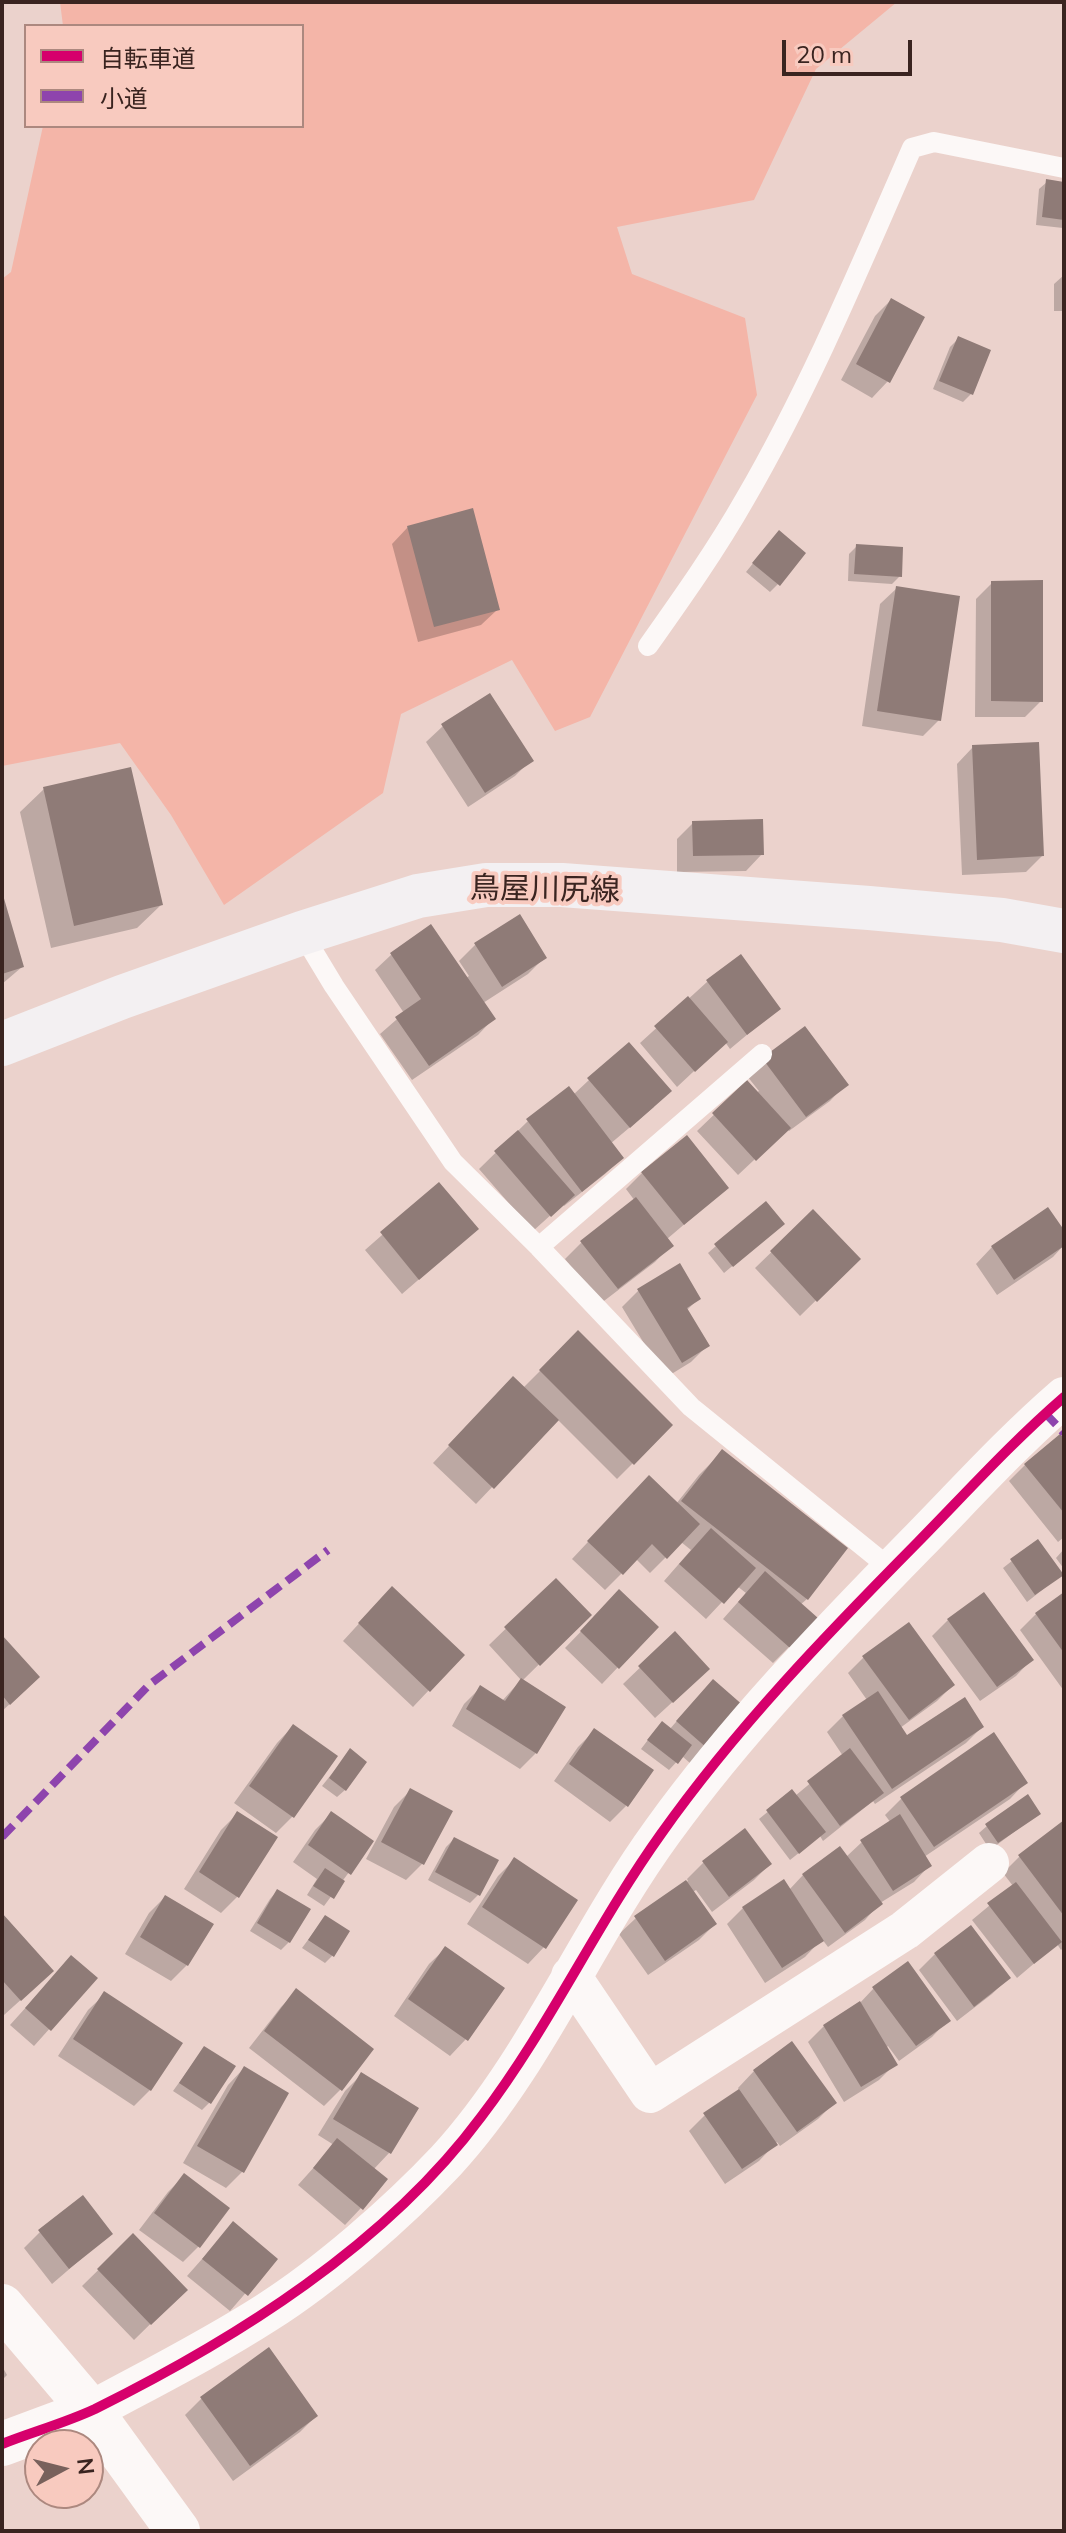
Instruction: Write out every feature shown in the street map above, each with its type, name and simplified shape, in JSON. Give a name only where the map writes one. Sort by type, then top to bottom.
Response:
[{"type":"main road","name":"鳥屋川尻線","points":[[2,1044],[151,986],[302,933],[434,893],[486,885],[524,883],[939,914],[1002,920],[1064,931]]},
{"type":"street","points":[[2,2444],[91,2411],[267,2313],[338,2260],[420,2187],[483,2116],[625,1885],[699,1783],[762,1705],[891,1569],[1064,1397]]},
{"type":"street","points":[[571,1976],[650,2093],[905,1930],[989,1863]]},
{"type":"street","points":[[2,2306],[91,2411],[178,2531]]},
{"type":"lane","points":[[648,646],[746,498],[836,323],[912,148],[934,142],[1064,168]]},
{"type":"lane","points":[[302,933],[334,986],[453,1162],[539,1247],[691,1407],[891,1569]]},
{"type":"lane","points":[[539,1247],[762,1054]]},
{"type":"shaded area","points":[[60,2],[897,2],[816,69],[754,200],[617,227],[632,274],[745,318],[757,395],[590,717],[555,731],[512,660],[401,714],[383,793],[224,905],[171,815],[120,743],[2,766],[2,279],[11,272],[43,128],[304,128],[304,24],[63,24]]},
{"type":"building","points":[[1046,179],[1064,182],[1064,220],[1042,217]]},
{"type":"building","points":[[891,298],[925,317],[890,383],[856,364]]},
{"type":"building","points":[[958,336],[991,350],[973,395],[939,381]]},
{"type":"building","points":[[473,508],[500,610],[434,627],[407,526]]},
{"type":"building","points":[[779,530],[806,553],[780,586],[752,563]]},
{"type":"building","points":[[856,544],[903,547],[902,577],[854,574]]},
{"type":"building","points":[[1043,580],[1043,702],[991,701],[991,581]]},
{"type":"building","points":[[896,586],[960,596],[941,721],[877,711]]},
{"type":"building","points":[[490,693],[534,761],[485,793],[441,724]]},
{"type":"building","points":[[1039,742],[1044,856],[977,860],[972,745]]},
{"type":"building","points":[[131,767],[163,905],[74,926],[43,787]]},
{"type":"building","points":[[763,819],[764,855],[693,856],[692,821]]},
{"type":"building","points":[[2,896],[24,967],[2,974]]},
{"type":"building","points":[[520,914],[547,958],[502,987],[474,943]]},
{"type":"building","points":[[431,924],[496,1019],[429,1066],[395,1017],[421,999],[390,953]]},
{"type":"building","points":[[741,954],[781,1009],[747,1035],[706,980]]},
{"type":"building","points":[[688,996],[728,1042],[695,1072],[654,1026]]},
{"type":"building","points":[[805,1026],[849,1085],[806,1117],[762,1058]]},
{"type":"building","points":[[629,1042],[672,1091],[630,1128],[587,1078]]},
{"type":"building","points":[[747,1080],[791,1128],[756,1161],[712,1113]]},
{"type":"building","points":[[569,1086],[624,1158],[582,1192],[526,1119]]},
{"type":"building","points":[[518,1130],[575,1195],[551,1217],[494,1151]]},
{"type":"building","points":[[687,1135],[729,1188],[684,1225],[641,1172]]},
{"type":"building","points":[[439,1182],[479,1229],[419,1280],[380,1232]]},
{"type":"building","points":[[636,1197],[674,1246],[618,1289],[580,1241]]},
{"type":"building","points":[[766,1201],[785,1224],[733,1267],[714,1244]]},
{"type":"building","points":[[1048,1207],[1064,1230],[1064,1246],[1014,1280],[991,1246]]},
{"type":"building","points":[[813,1209],[861,1259],[817,1302],[770,1251]]},
{"type":"building","points":[[680,1263],[701,1299],[687,1308],[710,1346],[682,1363],[637,1289]]},
{"type":"building","points":[[578,1330],[673,1425],[634,1465],[539,1370]]},
{"type":"building","points":[[513,1376],[559,1420],[494,1489],[448,1445]]},
{"type":"building","points":[[1060,1434],[1064,1438],[1064,1513],[1024,1464]]},
{"type":"building","points":[[722,1449],[848,1548],[808,1600],[681,1501]]},
{"type":"building","points":[[649,1475],[700,1524],[667,1559],[652,1544],[623,1575],[587,1541]]},
{"type":"building","points":[[711,1528],[756,1568],[724,1604],[679,1564]]},
{"type":"building","points":[[1038,1539],[1064,1575],[1035,1595],[1010,1559]]},
{"type":"building","points":[[765,1571],[818,1618],[790,1648],[738,1602]]},
{"type":"building","points":[[556,1578],[592,1615],[540,1666],[504,1627]]},
{"type":"building","points":[[392,1586],[465,1655],[430,1692],[358,1623]]},
{"type":"building","points":[[619,1589],[659,1627],[619,1669],[580,1631]]},
{"type":"building","points":[[984,1592],[1034,1660],[997,1687],[947,1619]]},
{"type":"building","points":[[1064,1592],[1064,1653],[1035,1613]]},
{"type":"building","points":[[909,1622],[955,1685],[909,1720],[862,1656]]},
{"type":"building","points":[[675,1631],[710,1669],[673,1703],[638,1666]]},
{"type":"building","points":[[2,1635],[40,1677],[10,1705],[2,1695]]},
{"type":"building","points":[[521,1678],[566,1707],[537,1754],[466,1709],[480,1685],[505,1701]]},
{"type":"building","points":[[713,1679],[745,1707],[708,1749],[676,1721]]},
{"type":"building","points":[[878,1691],[907,1735],[965,1697],[984,1727],[892,1789],[842,1715]]},
{"type":"building","points":[[662,1721],[692,1745],[678,1764],[647,1740]]},
{"type":"building","points":[[293,1724],[338,1756],[294,1818],[249,1786]]},
{"type":"building","points":[[594,1728],[654,1770],[628,1807],[569,1764]]},
{"type":"building","points":[[994,1732],[1028,1783],[934,1847],[900,1797]]},
{"type":"building","points":[[350,1748],[367,1762],[346,1791],[329,1778]]},
{"type":"building","points":[[850,1748],[884,1793],[840,1826],[807,1781]]},
{"type":"building","points":[[410,1788],[453,1811],[424,1865],[381,1842]]},
{"type":"building","points":[[792,1789],[826,1832],[799,1854],[766,1810]]},
{"type":"building","points":[[1028,1794],[1041,1814],[998,1843],[985,1824]]},
{"type":"building","points":[[237,1811],[278,1837],[239,1898],[199,1872]]},
{"type":"building","points":[[331,1811],[374,1841],[351,1875],[308,1845]]},
{"type":"building","points":[[900,1814],[932,1866],[893,1891],[860,1840]]},
{"type":"building","points":[[1064,1820],[1064,1916],[1018,1855]]},
{"type":"building","points":[[745,1828],[772,1864],[729,1897],[702,1861]]},
{"type":"building","points":[[454,1837],[499,1860],[480,1896],[435,1872]]},
{"type":"building","points":[[840,1846],[883,1904],[845,1933],[802,1874]]},
{"type":"building","points":[[514,1857],[578,1900],[546,1949],[482,1907]]},
{"type":"building","points":[[325,1868],[345,1881],[334,1899],[313,1886]]},
{"type":"building","points":[[784,1879],[824,1941],[782,1968],[742,1907]]},
{"type":"building","points":[[686,1880],[717,1924],[665,1961],[634,1916]]},
{"type":"building","points":[[1016,1882],[1062,1942],[1034,1964],[987,1903]]},
{"type":"building","points":[[277,1889],[311,1909],[290,1943],[257,1923]]},
{"type":"building","points":[[165,1895],[214,1924],[188,1966],[140,1937]]},
{"type":"building","points":[[2,1913],[54,1971],[21,2001],[2,1980]]},
{"type":"building","points":[[325,1915],[350,1931],[334,1957],[308,1940]]},
{"type":"building","points":[[971,1925],[1011,1978],[974,2007],[934,1953]]},
{"type":"building","points":[[445,1946],[505,1988],[468,2041],[408,1999]]},
{"type":"building","points":[[71,1955],[98,1978],[51,2031],[25,2008]]},
{"type":"building","points":[[908,1961],[951,2021],[916,2046],[872,1987]]},
{"type":"building","points":[[296,1988],[374,2049],[342,2091],[264,2031]]},
{"type":"building","points":[[104,1991],[183,2043],[151,2091],[73,2039]]},
{"type":"building","points":[[860,2001],[898,2065],[861,2087],[823,2025]]},
{"type":"building","points":[[792,2041],[837,2103],[797,2132],[753,2070]]},
{"type":"building","points":[[204,2046],[236,2066],[211,2104],[179,2083]]},
{"type":"building","points":[[244,2066],[289,2093],[244,2173],[197,2146]]},
{"type":"building","points":[[361,2072],[419,2108],[391,2154],[333,2119]]},
{"type":"building","points":[[739,2089],[778,2145],[742,2169],[703,2113]]},
{"type":"building","points":[[337,2138],[388,2179],[363,2210],[313,2168]]},
{"type":"building","points":[[184,2173],[230,2208],[200,2248],[154,2213]]},
{"type":"building","points":[[83,2195],[113,2234],[69,2269],[38,2230]]},
{"type":"building","points":[[233,2221],[278,2259],[248,2296],[202,2259]]},
{"type":"building","points":[[133,2233],[188,2290],[151,2325],[97,2269]]},
{"type":"building","points":[[269,2347],[318,2416],[250,2466],[200,2397]]},
{"type":"marked path","points":[[1045,1413],[1064,1433]]},
{"type":"marked path","points":[[2,1837],[149,1685],[328,1550]]},
{"type":"cycle path","points":[[2,2444],[95,2409],[201,2352],[305,2285],[400,2207],[443,2163],[506,2083],[637,1869],[690,1795],[751,1719],[850,1612],[1064,1397]]}]
